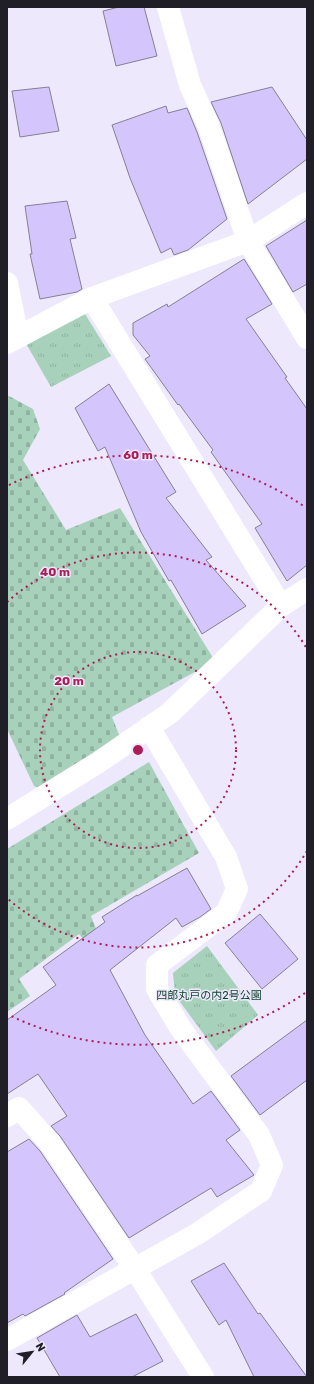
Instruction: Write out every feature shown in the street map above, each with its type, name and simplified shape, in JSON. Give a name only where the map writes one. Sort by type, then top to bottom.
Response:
[{"type":"street","points":[[168,7],[190,85],[209,127],[248,241],[307,338]]},
{"type":"street","points":[[7,283],[12,340],[92,298],[248,241],[307,203]]},
{"type":"street","points":[[92,298],[281,606]]},
{"type":"street","points":[[7,819],[99,762],[170,713],[281,606],[307,589]]},
{"type":"street","points":[[7,1340],[197,1234],[262,1191],[272,1165],[258,1135],[181,1029],[157,989],[157,965],[226,913],[237,889],[226,857],[150,728]]},
{"type":"street","points":[[7,1116],[19,1108],[50,1143],[135,1268],[203,1377]]},
{"type":"green space","points":[[85,314],[111,356],[51,387],[24,340]]},
{"type":"green space","points":[[7,395],[33,409],[40,429],[23,460],[66,530],[120,508],[215,661],[112,717],[120,737],[40,788],[34,786],[7,729]]},
{"type":"green space","points":[[149,762],[199,853],[91,916],[102,944],[91,948],[79,934],[19,979],[30,996],[7,1012],[7,849]]},
{"type":"green space","name":"四郎丸戸の内2号公園","points":[[207,946],[258,1015],[216,1051],[175,995],[173,973]]},
{"type":"building","points":[[119,7],[144,7],[157,56],[116,66],[103,11]]},
{"type":"building","points":[[49,87],[59,131],[20,137],[12,91]]},
{"type":"building","points":[[272,87],[307,140],[307,159],[248,204],[221,123],[211,102]]},
{"type":"building","points":[[166,106],[168,113],[187,108],[197,132],[227,219],[188,250],[174,255],[171,248],[161,253],[130,178],[112,125]]},
{"type":"building","points":[[67,201],[76,238],[70,239],[82,289],[77,292],[40,299],[30,254],[32,254],[25,206]]},
{"type":"building","points":[[307,220],[307,284],[293,292],[266,246]]},
{"type":"building","points":[[244,259],[272,304],[246,319],[287,377],[285,378],[307,409],[307,565],[287,581],[255,528],[262,524],[211,452],[213,450],[145,359],[150,356],[133,335],[133,323],[167,304],[168,307]]},
{"type":"building","points":[[109,384],[176,492],[166,498],[212,557],[206,560],[246,606],[202,634],[141,532],[105,447],[98,451],[75,408]]},
{"type":"building","points":[[187,868],[211,909],[182,927],[176,918],[110,970],[145,1035],[193,1104],[211,1091],[240,1130],[226,1140],[254,1175],[217,1197],[211,1188],[129,1238],[60,1136],[51,1126],[67,1116],[38,1074],[7,1094],[7,1020],[56,985],[43,967],[105,922],[102,917],[137,895]]},
{"type":"building","points":[[260,914],[298,959],[262,989],[225,943]]},
{"type":"building","points":[[307,1020],[307,1080],[260,1115],[231,1076]]},
{"type":"building","points":[[29,1139],[40,1151],[113,1259],[64,1293],[65,1294],[25,1316],[23,1314],[7,1323],[7,1152]]},
{"type":"building","points":[[224,1263],[258,1314],[260,1313],[307,1377],[254,1377],[226,1320],[219,1325],[191,1281]]},
{"type":"building","points":[[136,1314],[163,1361],[132,1377],[60,1377],[37,1338],[77,1315],[90,1337]]}]
